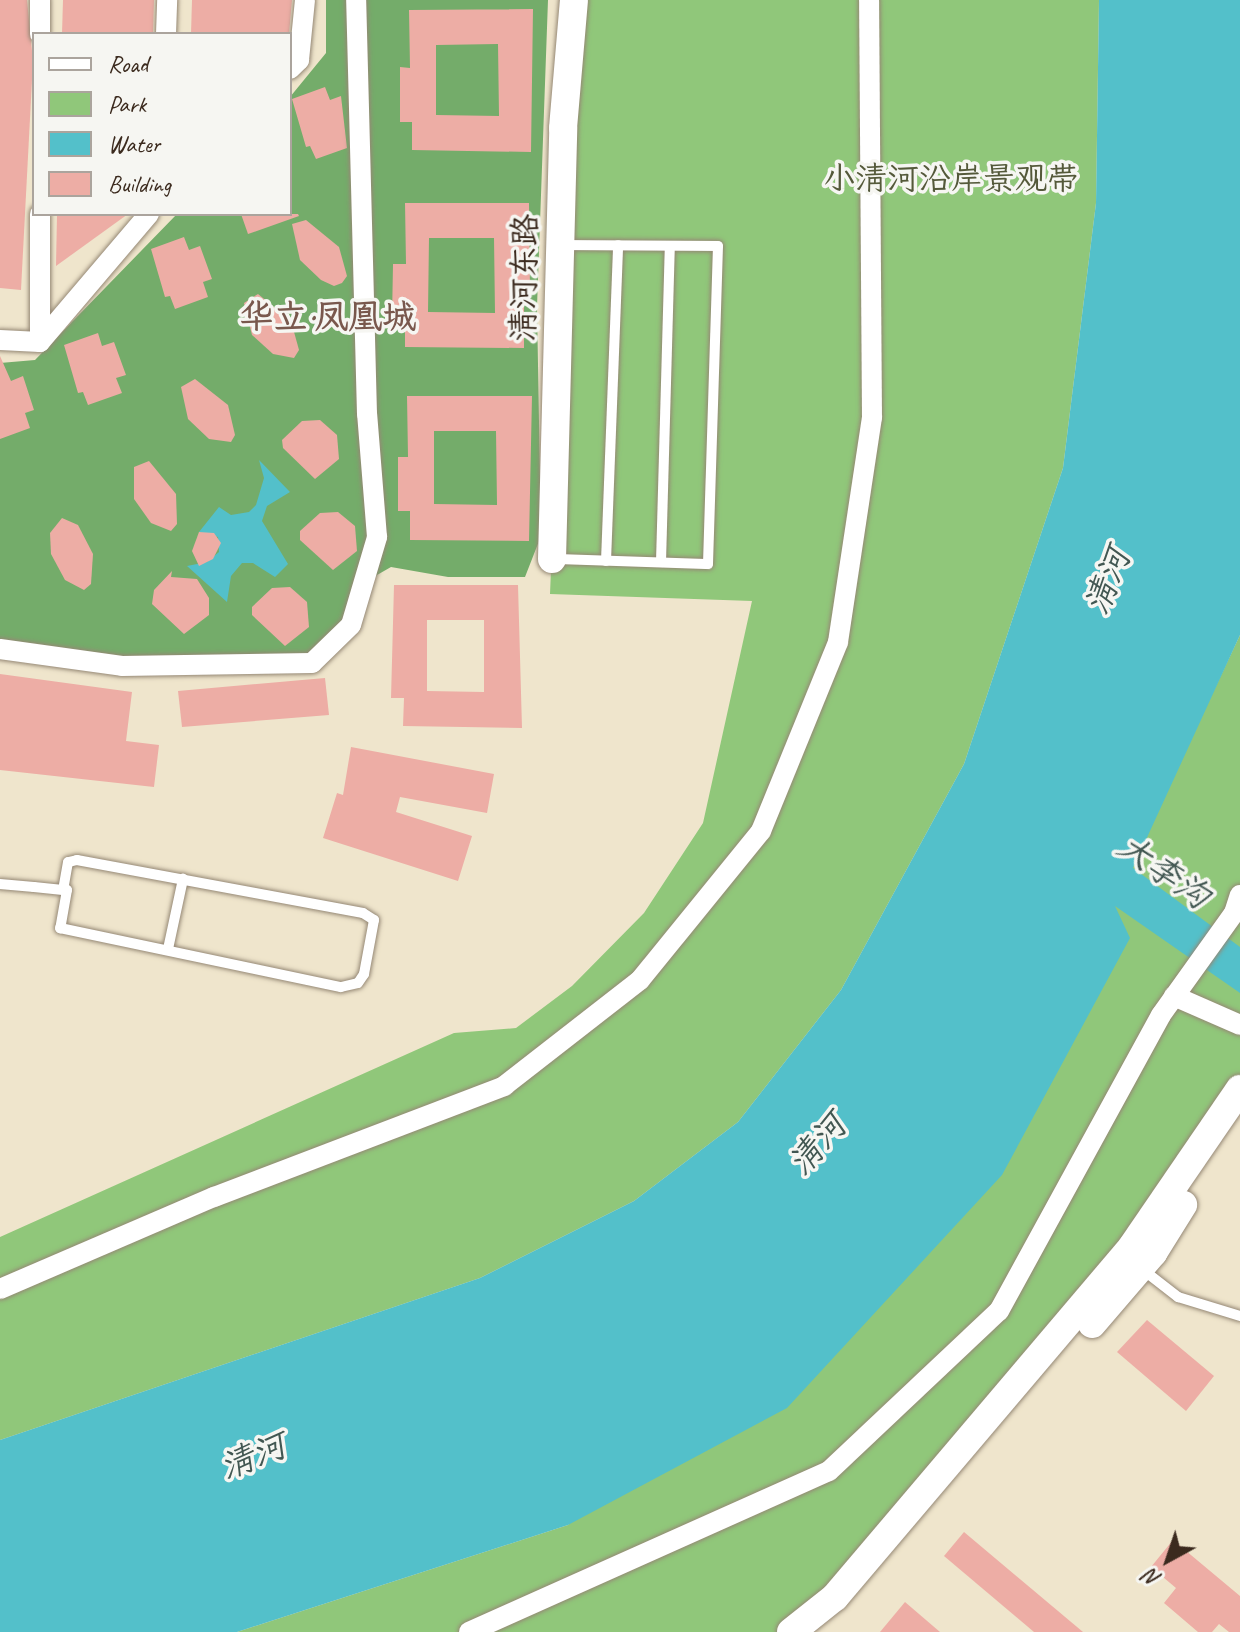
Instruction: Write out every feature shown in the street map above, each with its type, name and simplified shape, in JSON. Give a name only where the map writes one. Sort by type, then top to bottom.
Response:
[{"type":"main road","name":"清河东路","points":[[552,559],[567,36],[574,0]]},
{"type":"main road","points":[[791,1632],[835,1597],[1133,1245],[1240,1089]]},
{"type":"main road","points":[[817,1632],[848,1608],[1140,1268],[1240,1115]]},
{"type":"street","points":[[40,0],[40,32]]},
{"type":"street","points":[[166,32],[167,0]]},
{"type":"street","points":[[292,67],[299,60],[305,0]]},
{"type":"street","points":[[0,649],[122,666],[312,663],[351,625],[377,537],[367,414],[356,0]]},
{"type":"street","points":[[0,1289],[214,1197],[504,1086],[640,980],[761,831],[838,642],[872,418],[869,0]]},
{"type":"street","points":[[40,216],[40,342]]},
{"type":"street","points":[[40,342],[147,216]]},
{"type":"street","points":[[0,340],[40,342]]},
{"type":"street","points":[[469,1632],[829,1471],[999,1311],[1177,992],[1235,912]]},
{"type":"street","points":[[1177,992],[1240,1025]]},
{"type":"lane","points":[[552,559],[708,564],[718,261],[718,246],[560,245]]},
{"type":"lane","points":[[606,561],[618,245]]},
{"type":"lane","points":[[661,562],[670,246]]},
{"type":"lane","points":[[77,860],[183,879],[363,913],[374,920],[364,974],[358,983],[341,987],[60,928],[68,862],[77,860]]},
{"type":"lane","points":[[168,949],[183,879]]},
{"type":"lane","points":[[0,884],[63,890]]},
{"type":"lane","points":[[1140,1268],[1178,1297],[1240,1316]]},
{"type":"green space","points":[[326,0],[548,0],[537,307],[541,536],[525,577],[448,577],[391,567],[363,583],[351,625],[312,663],[122,666],[0,649],[0,363],[35,360],[175,216],[292,216],[292,95],[326,53]]},
{"type":"green space","name":"小清河沿岸景观带","points":[[575,0],[1099,0],[1096,203],[1063,468],[964,764],[841,990],[738,1122],[634,1201],[480,1278],[0,1440],[0,1237],[454,1033],[516,1028],[572,986],[644,913],[703,823],[752,601],[550,594]]},
{"type":"green space","points":[[1240,635],[1240,1098],[792,1632],[237,1632],[568,1525],[1113,904]]},
{"type":"water","name":"清河","points":[[1099,0],[1240,0],[1240,635],[1133,868],[1240,947],[1240,993],[1115,906],[1130,938],[1002,1175],[787,1408],[568,1525],[237,1632],[0,1632],[0,1440],[480,1278],[634,1201],[738,1122],[841,990],[964,764],[1063,468],[1096,203]]},
{"type":"water","points":[[259,460],[290,492],[267,506],[262,521],[288,564],[275,577],[253,563],[242,563],[231,576],[227,602],[187,566],[207,562],[219,552],[218,537],[199,532],[219,507],[231,515],[249,512],[256,505],[264,478]]},
{"type":"building","points":[[0,0],[27,0],[32,80],[21,290],[0,288]]},
{"type":"building","points":[[63,0],[154,0],[153,32],[62,32]]},
{"type":"building","points":[[192,0],[292,0],[289,32],[191,32]]},
{"type":"building","points":[[533,9],[531,152],[412,150],[412,122],[400,122],[400,67],[410,68],[409,10]],"holes":[[[498,44],[499,116],[436,115],[436,45]]]},
{"type":"building","points":[[325,87],[330,100],[341,96],[347,148],[316,159],[310,146],[306,147],[292,99]]},
{"type":"building","points":[[405,203],[529,203],[530,290],[524,290],[524,348],[405,347],[405,319],[392,318],[393,264],[406,264]],"holes":[[[429,238],[494,238],[495,313],[428,312]]]},
{"type":"building","points":[[57,216],[125,216],[56,266]]},
{"type":"building","points":[[242,216],[299,216],[248,234]]},
{"type":"building","points":[[306,220],[339,247],[347,276],[342,283],[334,286],[321,280],[300,260],[292,224]]},
{"type":"building","points":[[184,237],[189,250],[200,246],[212,279],[203,282],[208,297],[175,309],[170,296],[165,297],[151,249]]},
{"type":"building","points":[[258,294],[291,321],[299,350],[294,358],[273,354],[252,335],[244,303]]},
{"type":"building","points":[[98,333],[102,346],[114,342],[126,375],[116,378],[122,393],[88,405],[83,392],[78,393],[64,345]]},
{"type":"building","points":[[0,356],[11,381],[23,376],[34,410],[25,413],[30,428],[0,439]]},
{"type":"building","points":[[195,379],[228,405],[235,435],[231,442],[209,439],[188,419],[181,387]]},
{"type":"building","points":[[407,396],[532,396],[529,541],[410,540],[410,511],[398,511],[398,457],[408,457]],"holes":[[[434,431],[496,431],[497,505],[434,504]]]},
{"type":"building","points":[[320,420],[337,435],[339,459],[315,479],[283,448],[282,440],[302,421]]},
{"type":"building","points":[[149,461],[176,494],[177,524],[171,531],[151,523],[134,499],[134,467]]},
{"type":"building","points":[[338,512],[355,526],[357,551],[333,570],[300,540],[300,531],[320,513]]},
{"type":"building","points":[[62,518],[78,525],[93,554],[91,584],[84,590],[65,580],[51,554],[50,533]]},
{"type":"building","points":[[199,532],[214,533],[221,543],[213,559],[199,566],[192,551]]},
{"type":"building","points":[[172,571],[171,577],[197,579],[209,598],[209,615],[184,634],[152,604],[154,590]]},
{"type":"building","points":[[394,585],[518,585],[522,728],[403,726],[404,698],[391,698]],"holes":[[[427,620],[484,620],[484,692],[427,691]]]},
{"type":"building","points":[[290,587],[307,602],[309,627],[285,646],[252,615],[252,607],[272,588]]},
{"type":"building","points":[[0,674],[132,692],[126,741],[159,745],[154,787],[0,770]]},
{"type":"building","points":[[325,678],[329,715],[182,727],[178,691]]},
{"type":"building","points":[[351,747],[494,774],[487,813],[400,797],[396,812],[472,836],[458,881],[323,838],[337,793],[343,795]]},
{"type":"building","points":[[1147,1320],[1214,1376],[1186,1411],[1117,1352]]},
{"type":"building","points":[[964,1532],[1083,1632],[1034,1632],[944,1556]]},
{"type":"building","points":[[1173,1540],[1240,1596],[1240,1632],[1229,1632],[1219,1624],[1212,1632],[1198,1632],[1164,1603],[1176,1588],[1151,1567]]},
{"type":"building","points":[[905,1602],[940,1632],[880,1632]]},
{"type":"district","name":"华立·凤凰城","points":[[328,317]]},
{"type":"water label","name":"大李沟","points":[[1164,871]]}]
